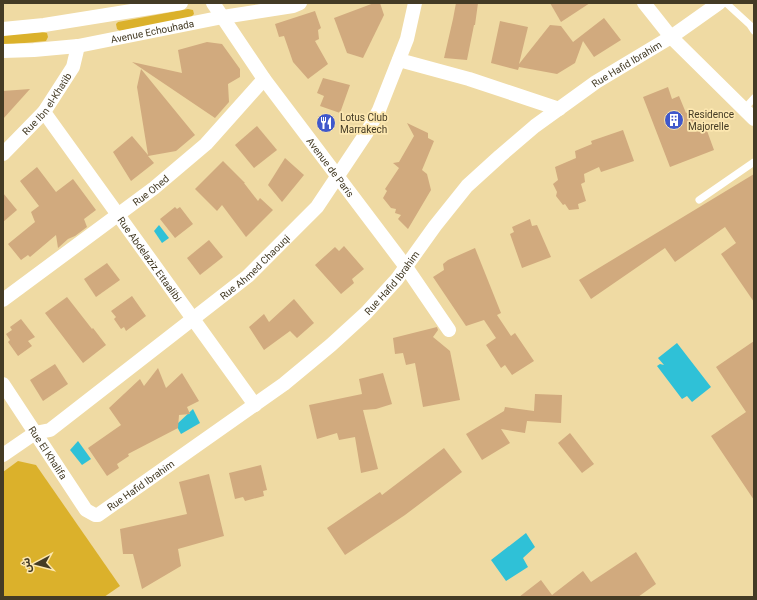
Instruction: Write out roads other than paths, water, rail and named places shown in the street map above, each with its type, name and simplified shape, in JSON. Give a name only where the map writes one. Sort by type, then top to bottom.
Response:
[{"type":"street","points":[[3,29],[44,26],[181,3]]},
{"type":"street","name":"Avenue de Paris","points":[[212,3],[264,78],[406,267],[449,330]]},
{"type":"street","name":"Avenue Echouhada","points":[[3,51],[78,46],[223,17],[293,6],[300,3]]},
{"type":"street","name":"Rue Ahmed Chaouqi","points":[[3,455],[35,433],[50,430],[248,276],[317,207],[367,132],[379,110],[407,39],[415,3]]},
{"type":"street","points":[[644,3],[671,37],[754,119]]},
{"type":"street","name":"Rue Hafid Ibrahim","points":[[98,515],[284,384],[331,345],[366,313],[397,279],[435,226],[467,186],[535,126],[596,82],[671,37],[719,3]]},
{"type":"street","name":"Rue Ibn el-Khatib","points":[[3,154],[44,112],[73,67],[78,46]]},
{"type":"street","points":[[399,60],[469,79],[558,110]]},
{"type":"street","name":"Rue Ohed","points":[[3,300],[154,188],[206,144],[264,78]]},
{"type":"street","name":"Rue Abdelaziz Ettaalibi","points":[[44,112],[255,405]]},
{"type":"street","name":"Rue El Khalifa","points":[[3,384],[86,510],[98,515]]},
{"type":"lane","points":[[726,3],[754,31]]},
{"type":"lane","points":[[744,109],[754,98]]},
{"type":"lane","points":[[699,200],[754,162]]},
{"type":"water","points":[[159,225],[169,238],[162,243],[154,231]]},
{"type":"water","points":[[677,343],[711,387],[692,402],[687,396],[682,399],[657,366],[660,364],[664,365],[658,358]]},
{"type":"water","points":[[193,409],[200,423],[181,434],[176,425]]},
{"type":"water","points":[[78,441],[91,459],[82,465],[70,450]]},
{"type":"water","points":[[526,533],[535,547],[523,558],[528,567],[506,581],[491,560]]},
{"type":"place","name":"Residence Majorelle","points":[[674,120]]},
{"type":"place","name":"Lotus Club Marrakech","points":[[326,123]]}]
